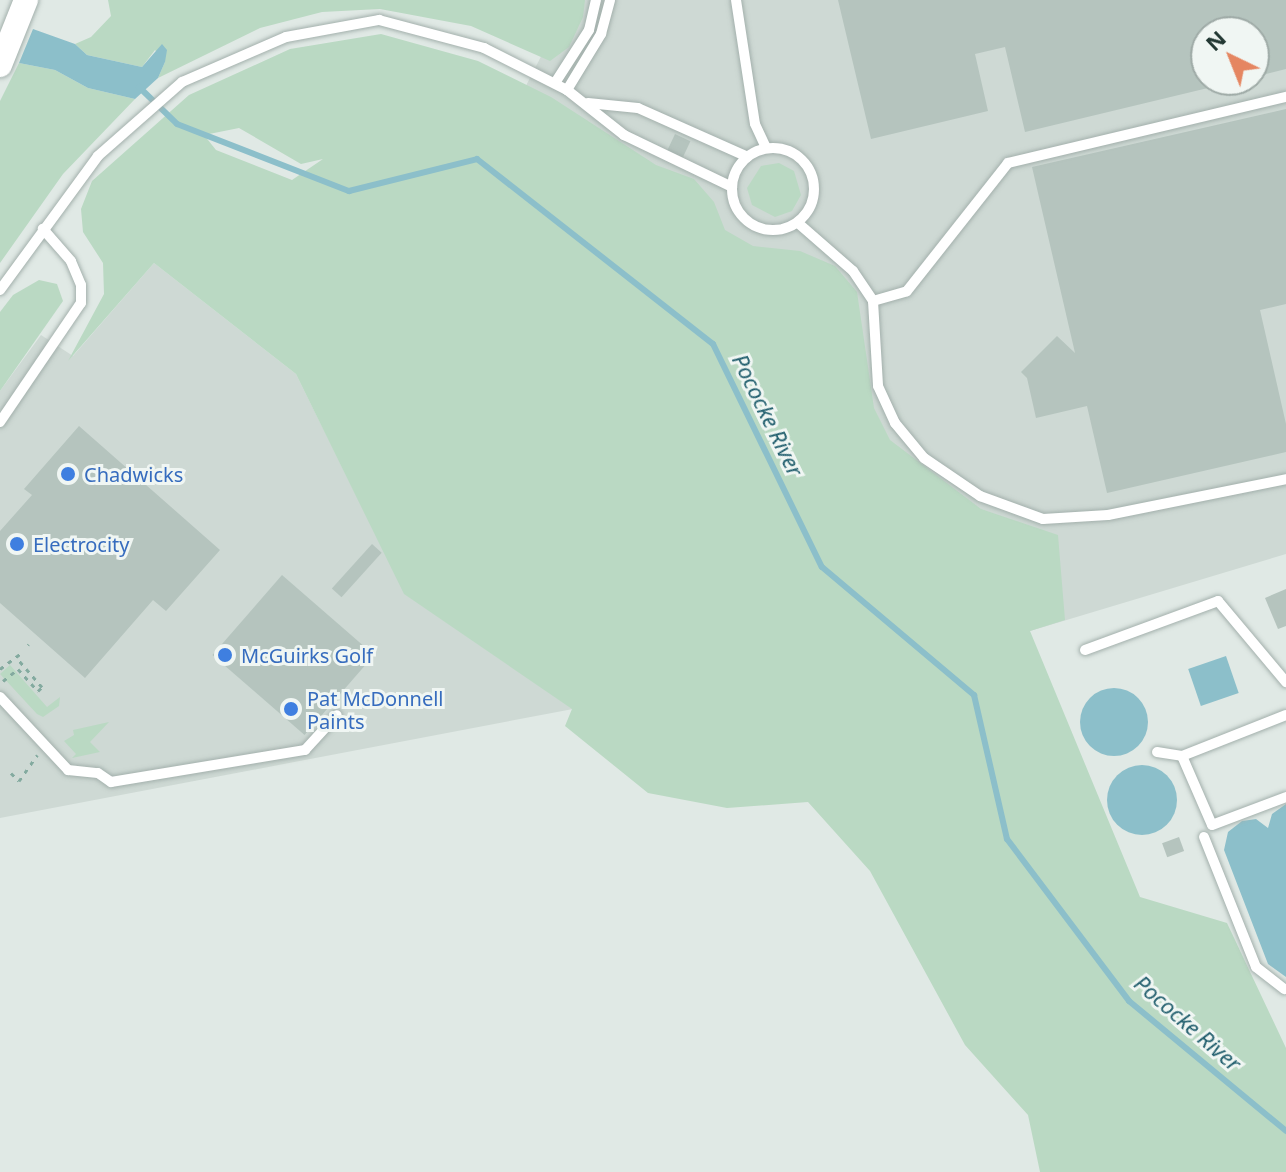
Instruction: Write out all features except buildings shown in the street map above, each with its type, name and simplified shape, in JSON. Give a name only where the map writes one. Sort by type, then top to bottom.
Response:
[{"type":"main road","points":[[0,65],[24,4]]},
{"type":"lane","points":[[555,83],[589,30],[596,0]]},
{"type":"lane","points":[[567,90],[601,34],[610,0]]},
{"type":"lane","points":[[736,0],[755,124],[766,148]]},
{"type":"lane","points":[[0,290],[98,156],[182,82],[286,37],[379,20],[484,48],[588,103],[624,135],[732,187]]},
{"type":"lane","points":[[873,301],[907,291],[1008,163],[1286,97]]},
{"type":"lane","points":[[588,103],[638,108],[748,157]]},
{"type":"lane","points":[[766,148],[793,153],[811,173],[813,200],[798,223],[786,229],[759,229],[739,212],[732,187],[748,157],[766,148]]},
{"type":"lane","points":[[798,223],[853,271],[873,301],[878,386],[895,423],[924,458],[980,496],[1043,519],[1082,517],[1286,479]]},
{"type":"lane","points":[[0,422],[81,303],[81,285],[71,261],[43,229]]},
{"type":"lane","points":[[1085,650],[1218,601],[1286,682]]},
{"type":"lane","points":[[0,697],[68,770],[98,773],[111,782],[305,750],[337,715]]},
{"type":"lane","points":[[1157,752],[1182,756],[1286,715]]},
{"type":"lane","points":[[1182,756],[1212,825]]},
{"type":"lane","points":[[1284,989],[1256,967],[1199,838],[1212,825],[1286,797]]},
{"type":"path","points":[[0,669],[18,656],[42,687],[38,691],[18,669],[3,681]]},
{"type":"path","points":[[11,773],[19,781],[34,757],[47,748]]},
{"type":"shaded area","points":[[570,0],[1286,0],[1286,554],[1030,631],[495,146]]},
{"type":"shaded area","points":[[154,263],[296,374],[405,594],[573,709],[0,818],[0,391],[41,335],[73,356]]},
{"type":"green space","points":[[108,0],[585,0],[583,17],[569,47],[550,61],[471,26],[380,9],[322,12],[260,28],[158,78],[165,62],[155,50],[142,67],[87,55],[75,44],[91,37],[111,16]]},
{"type":"green space","points":[[381,34],[478,61],[551,97],[656,165],[694,179],[714,202],[725,230],[753,246],[800,251],[835,266],[857,292],[874,408],[890,440],[981,509],[1058,535],[1065,620],[1030,631],[1140,897],[1227,923],[1286,1048],[1286,1172],[1040,1172],[1028,1115],[965,1045],[870,871],[808,802],[727,808],[648,793],[565,726],[572,709],[404,594],[296,374],[154,263],[68,361],[104,294],[103,263],[83,232],[81,209],[92,181],[189,95],[290,49]],"holes":[[[239,128],[301,164],[323,159],[292,180],[216,150],[204,135]]]},
{"type":"green space","points":[[19,63],[55,70],[88,88],[135,99],[63,174],[0,263],[0,101]]},
{"type":"green space","points":[[779,163],[794,171],[801,195],[792,211],[775,217],[752,205],[747,188],[761,166]]},
{"type":"green space","points":[[39,280],[57,284],[63,301],[0,391],[0,312],[13,295]]},
{"type":"green space","points":[[10,665],[47,707],[60,697],[59,706],[43,717],[37,714],[0,674]]},
{"type":"green space","points":[[109,722],[90,742],[100,752],[72,758],[76,754],[64,741],[74,735],[73,730]]},
{"type":"water","points":[[33,29],[75,44],[87,55],[142,67],[162,44],[167,50],[165,62],[158,78],[135,99],[88,88],[55,70],[19,63]]},
{"type":"water","points":[[1226,656],[1239,693],[1201,706],[1188,669]]},
{"type":"water","points":[[1114,688],[1138,698],[1148,722],[1138,746],[1114,756],[1090,746],[1080,722],[1090,698]]},
{"type":"water","points":[[1142,765],[1167,775],[1177,800],[1167,825],[1142,835],[1117,825],[1107,800],[1117,775]]},
{"type":"water","points":[[1286,804],[1286,977],[1268,964],[1224,850],[1228,832],[1242,821],[1256,819],[1268,828],[1272,814]]},
{"type":"waterway","name":"Pococke River","points":[[139,87],[177,124],[349,191],[477,159],[713,344],[822,567],[974,695],[1007,839],[1129,1001],[1286,1131]]},
{"type":"place","name":"Chadwicks","points":[[68,474]]},
{"type":"place","name":"Electrocity","points":[[17,544]]},
{"type":"place","name":"McGuirks Golf","points":[[225,655]]},
{"type":"place","name":"Pat McDonnell Paints","points":[[291,709]]}]
